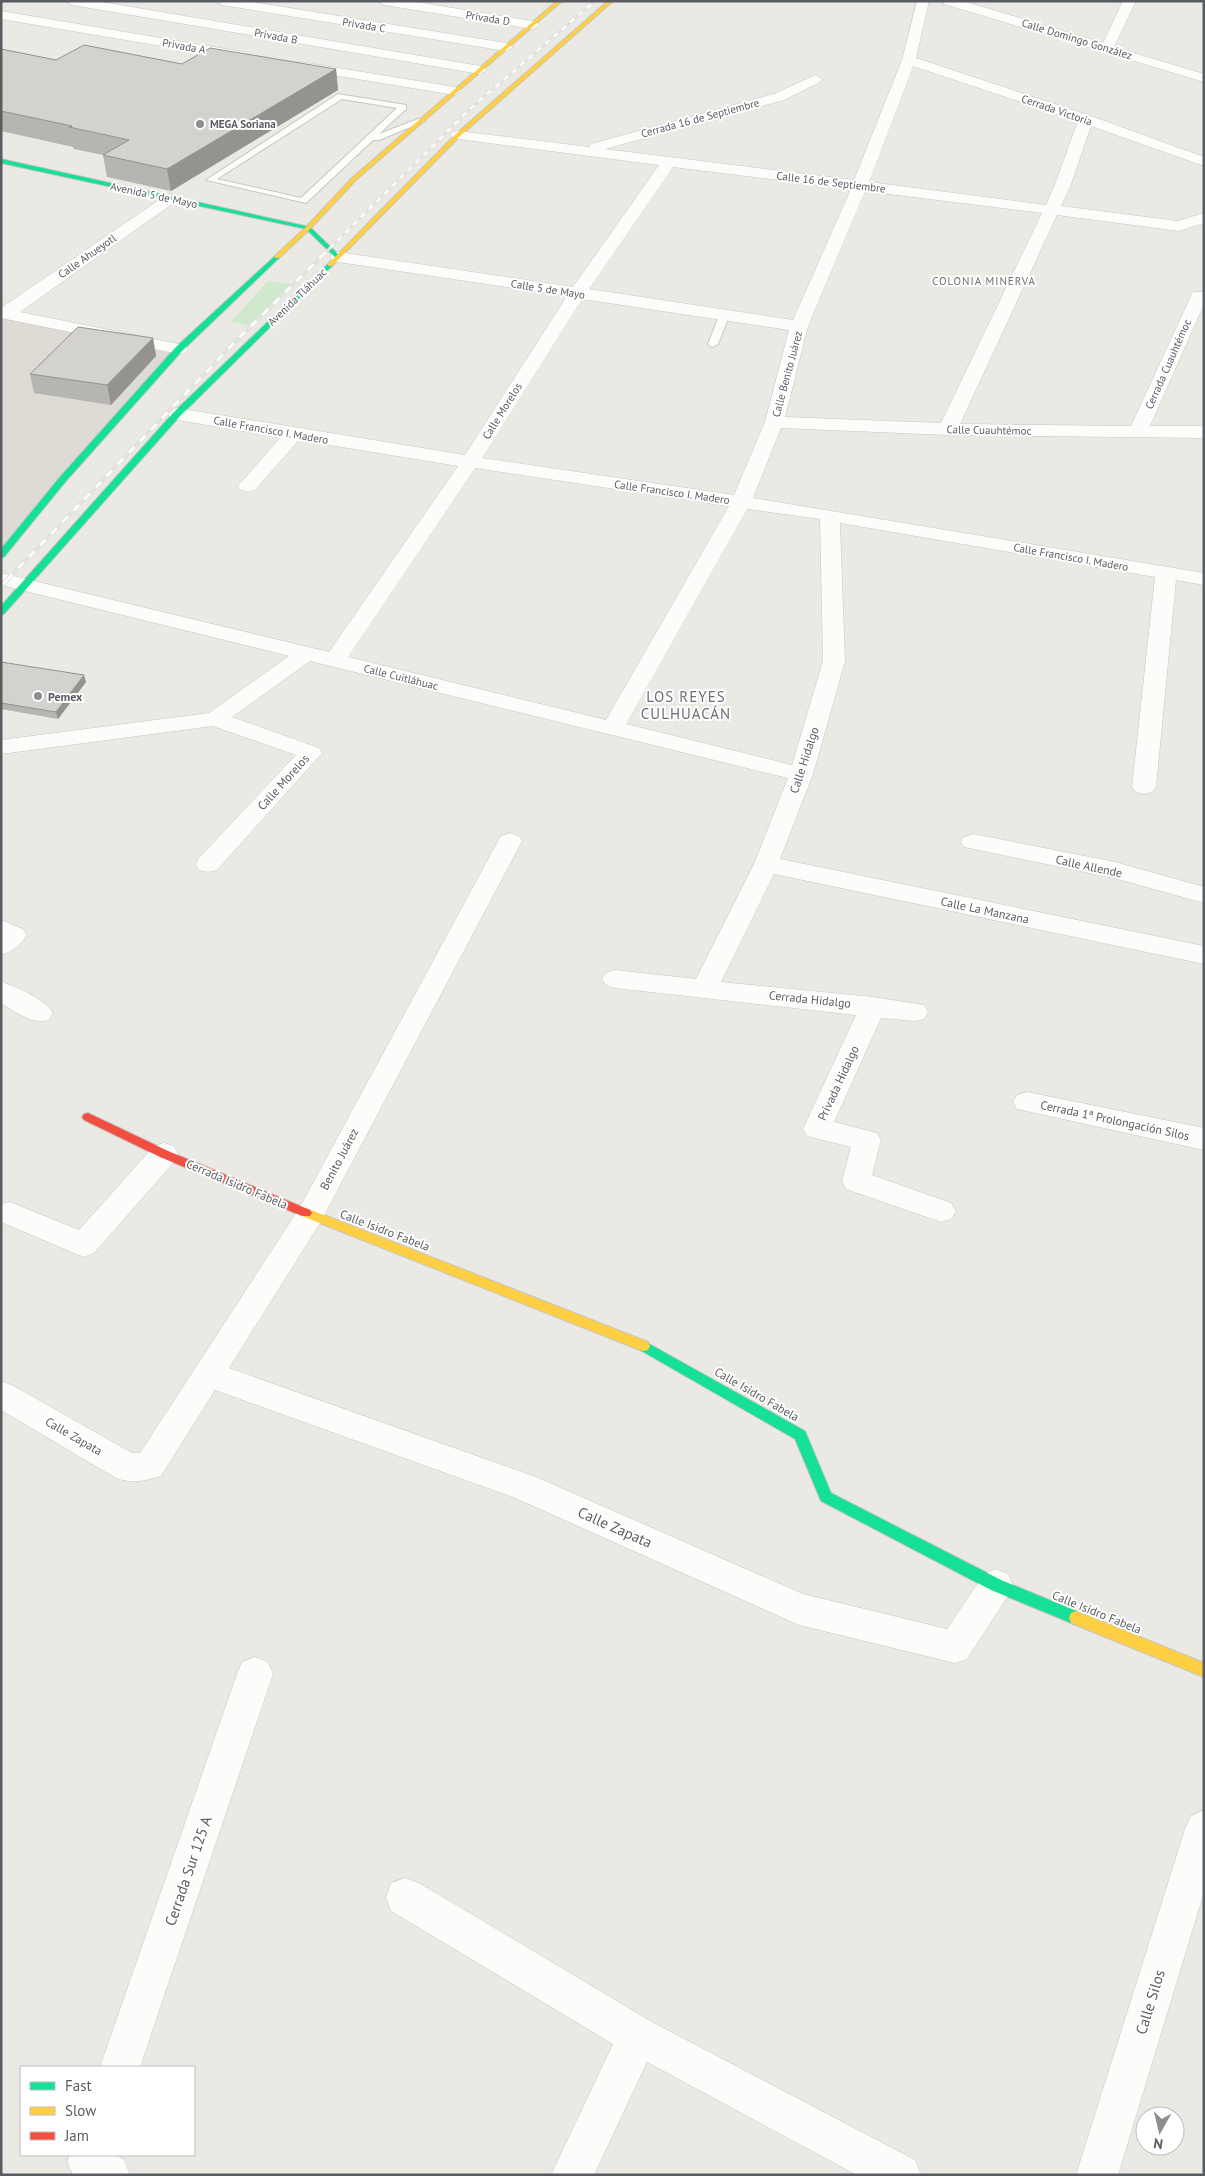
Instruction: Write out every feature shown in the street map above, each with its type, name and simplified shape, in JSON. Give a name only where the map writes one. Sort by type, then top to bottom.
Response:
[{"type":"main road","points":[[1,555],[63,479],[179,350],[328,209],[354,179],[560,1]]},
{"type":"main road","name":"Avenida Tláhuac","points":[[1,612],[177,414],[338,257],[378,214],[458,135],[611,1]]},
{"type":"main road","name":"Avenida 5 de Mayo","points":[[1,161],[308,228]]},
{"type":"main road","points":[[328,209],[344,211]]},
{"type":"main road","points":[[361,213],[378,214]]},
{"type":"main road","points":[[308,228],[338,257]]},
{"type":"main road","name":"Cerrada Isidro Fabela","points":[[88,1117],[164,1154],[310,1215]]},
{"type":"main road","name":"Calle Isidro Fabela","points":[[310,1215],[652,1349],[800,1435],[826,1497],[996,1585],[1204,1670]]},
{"type":"street","name":"Privada B","points":[[72,1],[480,70]]},
{"type":"street","name":"Privada C","points":[[222,1],[506,47]]},
{"type":"street","name":"Privada D","points":[[384,1],[533,25]]},
{"type":"street","name":"Calle Benito Juárez","points":[[612,729],[741,502],[774,422],[799,326],[860,185],[909,60],[923,1]]},
{"type":"street","name":"Calle Domingo González","points":[[949,1],[1204,78]]},
{"type":"street","points":[[1107,48],[1130,1]]},
{"type":"street","name":"Privada A","points":[[1,15],[257,58]]},
{"type":"street","name":"Cerrada Victoria","points":[[909,60],[1086,119],[1204,162]]},
{"type":"street","points":[[287,64],[455,91]]},
{"type":"street","name":"Cerrada 16 de Septiembre","points":[[583,150],[779,97],[815,79]]},
{"type":"street","points":[[948,429],[1051,210],[1086,119]]},
{"type":"street","name":"Calle 16 de Septiembre","points":[[458,135],[1179,226],[1204,218]]},
{"type":"street","name":"Calle Morelos","points":[[334,661],[470,462],[576,294],[670,162]]},
{"type":"street","name":"Calle Ahueyotl","points":[[3,313],[170,199]]},
{"type":"street","name":"Calle 5 de Mayo","points":[[338,257],[799,326]]},
{"type":"street","name":"Cerrada Cuauhtémoc","points":[[1138,431],[1201,296]]},
{"type":"street","points":[[3,313],[179,350]]},
{"type":"street","name":"Calle Francisco I. Madero","points":[[177,414],[470,462],[830,515],[1204,579]]},
{"type":"street","name":"Calle Cuauhtémoc","points":[[774,422],[948,429],[1204,432]]},
{"type":"street","points":[[248,486],[294,434]]},
{"type":"street","name":"Calle Hidalgo","points":[[705,988],[766,864],[801,774],[834,661],[830,515]]},
{"type":"street","points":[[1144,787],[1166,574]]},
{"type":"street","name":"Calle Cuitláhuac","points":[[1,579],[801,774]]},
{"type":"street","name":"Calle Morelos","points":[[215,719],[306,654]]},
{"type":"street","name":"Calle Morelos","points":[[1,747],[215,719],[311,752],[208,864]]},
{"type":"street","name":"Benito Juárez","points":[[149,1466],[310,1215],[510,841]]},
{"type":"street","name":"Calle Allende","points":[[973,842],[1115,870],[1204,895]]},
{"type":"street","name":"Calle La Manzana","points":[[766,864],[1204,955]]},
{"type":"street","points":[[1,928],[14,934],[1,946]]},
{"type":"street","points":[[615,979],[705,988]]},
{"type":"street","name":"Cerrada Hidalgo","points":[[705,988],[916,1012]]},
{"type":"street","points":[[1,991],[40,1013]]},
{"type":"street","name":"Privada Hidalgo","points":[[873,1006],[817,1129],[867,1140],[856,1181],[941,1212]]},
{"type":"street","name":"Cerrada 1ª Prolongación Silos","points":[[1027,1102],[1204,1139]]},
{"type":"street","points":[[10,1213],[84,1245],[164,1154]]},
{"type":"street","name":"Calle Zapata","points":[[208,1374],[524,1487],[800,1608],[955,1647],[996,1585]]},
{"type":"street","name":"Calle Zapata","points":[[1,1394],[128,1468],[149,1466]]},
{"type":"street","name":"Cerrada Sur 125 A","points":[[120,2066],[256,1674]]},
{"type":"street","name":"Calle Silos","points":[[1096,2175],[1204,1829]]},
{"type":"street","points":[[405,1898],[638,2036],[900,2175]]},
{"type":"street","points":[[572,2175],[638,2036]]},
{"type":"lane","points":[[341,96],[403,107],[347,160],[303,200],[210,180],[341,96]]},
{"type":"lane","points":[[369,140],[421,121]]},
{"type":"lane","points":[[347,160],[354,179]]},
{"type":"lane","points":[[713,344],[724,316]]},
{"type":"shaded area","points":[[1,313],[179,349],[1,556]]},
{"type":"green space","points":[[268,281],[295,285],[253,326],[231,322]]},
{"type":"building","points":[[84,45],[182,64],[210,48],[336,69],[167,169],[103,155],[129,140],[1,111],[1,49],[56,60]]},
{"type":"building","points":[[78,327],[153,338],[107,385],[30,374]]},
{"type":"building","name":"Pemex","points":[[1,662],[84,675],[56,712],[1,703]]},
{"type":"railway","points":[[322,256],[470,109],[595,1]]},
{"type":"railway","points":[[7,580],[237,340],[323,255]]},
{"type":"railway","points":[[1,586],[7,580]]},
{"type":"traffic: fast","points":[[1,161],[308,228],[338,257]]},
{"type":"traffic: fast","points":[[1,555],[63,479],[179,349],[277,257]]},
{"type":"traffic: fast","points":[[1,612],[177,414],[330,265]]},
{"type":"traffic: fast","points":[[644,1346],[800,1435],[826,1497],[996,1585],[1076,1618]]},
{"type":"traffic: slow","points":[[277,257],[308,228],[354,179],[560,1]]},
{"type":"traffic: slow","points":[[330,265],[458,135],[611,1]]},
{"type":"traffic: slow","points":[[306,1213],[644,1346]]},
{"type":"traffic: slow","points":[[1076,1618],[1204,1670]]},
{"type":"traffic: jam","points":[[88,1117],[164,1154],[306,1213]]},
{"type":"place","name":"MEGA Soriana","points":[[200,124]]},
{"type":"place","name":"Pemex","points":[[38,696]]},
{"type":"district","name":"COLONIA MINERVA","points":[[984,281]]},
{"type":"district","name":"LOS REYES CULHUACÁN","points":[[686,704]]}]
